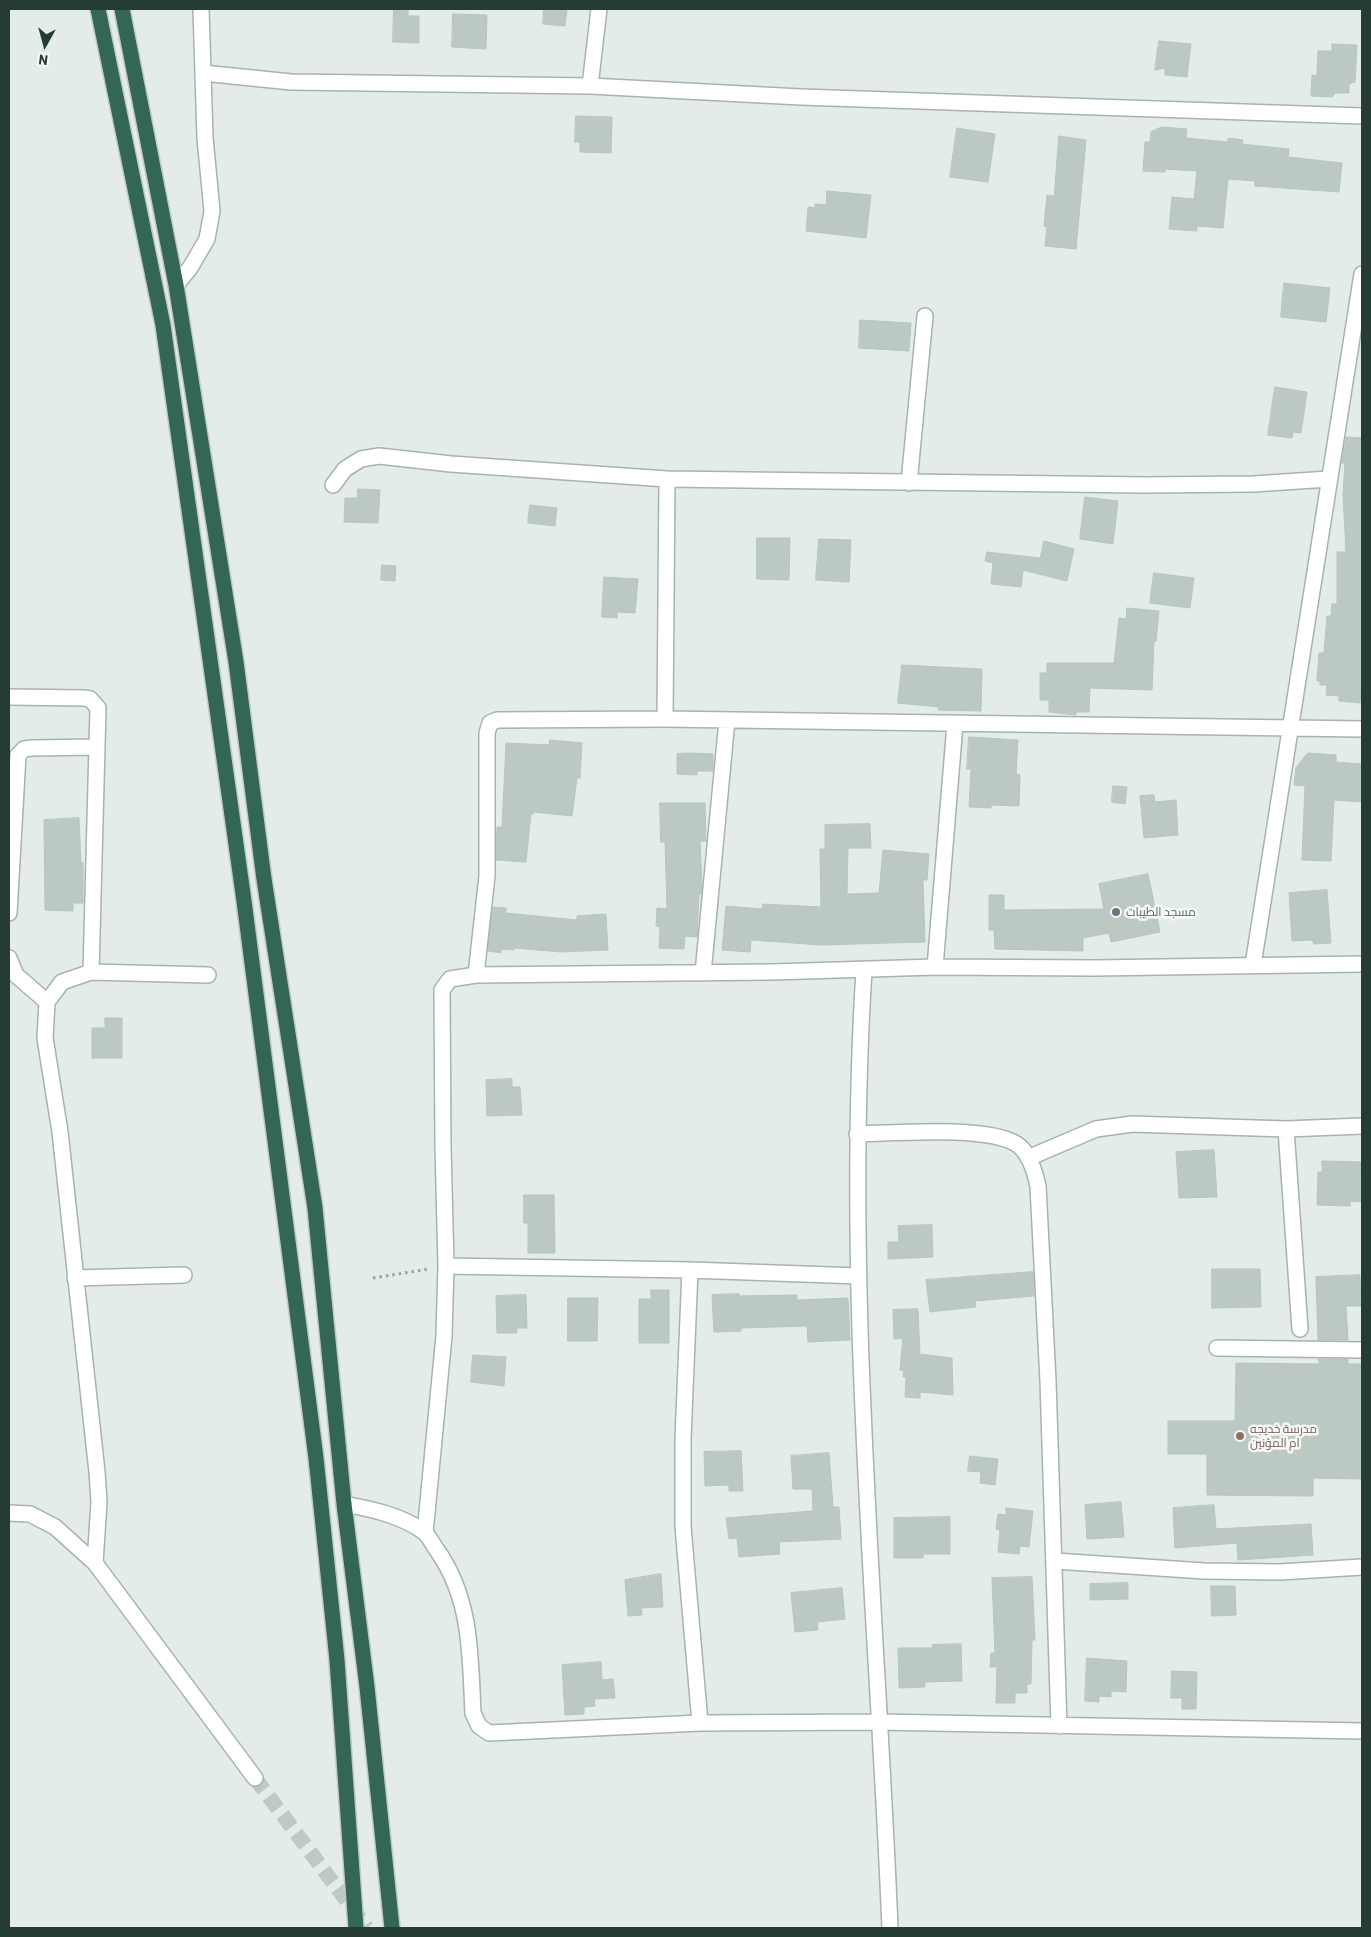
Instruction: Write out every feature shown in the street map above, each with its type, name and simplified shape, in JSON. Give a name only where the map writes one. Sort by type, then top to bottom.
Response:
[{"type":"highway","points":[[98,9],[163,325],[244,901],[316,1458],[337,1660],[356,1928]]},
{"type":"highway","points":[[122,9],[176,285],[236,662],[264,879],[315,1208],[344,1504],[367,1687],[392,1928]]},
{"type":"street","points":[[176,285],[190,268],[207,239],[212,211],[200,9]]},
{"type":"street","points":[[590,86],[600,9]]},
{"type":"street","points":[[203,73],[291,82],[590,86],[801,97],[1362,116]]},
{"type":"street","points":[[1253,965],[1292,728],[1329,478],[1362,274]]},
{"type":"street","points":[[909,482],[926,316]]},
{"type":"street","points":[[334,485],[344,469],[361,459],[379,456],[451,464],[667,479],[1144,486],[1253,484],[1329,478]]},
{"type":"street","points":[[665,719],[667,479]]},
{"type":"street","points":[[9,697],[90,699],[98,708],[91,972]]},
{"type":"street","points":[[476,975],[487,876],[487,733],[490,723],[496,720],[665,719],[1362,729]]},
{"type":"street","points":[[702,973],[727,720]]},
{"type":"street","points":[[934,967],[955,724]]},
{"type":"street","points":[[9,913],[18,754],[24,749],[32,748],[96,747]]},
{"type":"street","points":[[9,958],[16,975],[47,1002]]},
{"type":"street","points":[[425,1533],[444,1336],[446,1266],[442,990],[450,978],[476,975],[702,973],[934,967],[1095,968],[1362,964]]},
{"type":"street","points":[[864,970],[857,1134],[864,1479],[880,1722],[890,1928]]},
{"type":"street","points":[[95,1563],[99,1502],[98,1482],[60,1132],[45,1038],[47,1002],[62,982],[91,972],[208,976]]},
{"type":"street","points":[[1028,1158],[1096,1129],[1132,1124],[1286,1129],[1362,1126]]},
{"type":"street","points":[[1286,1129],[1300,1329]]},
{"type":"street","points":[[857,1134],[933,1132],[993,1135],[1006,1138],[1020,1146],[1028,1158],[1038,1186],[1055,1561],[1059,1726]]},
{"type":"street","points":[[446,1266],[690,1270],[860,1276]]},
{"type":"street","points":[[690,1270],[683,1438],[683,1527],[700,1723]]},
{"type":"street","points":[[75,1278],[184,1275]]},
{"type":"street","points":[[1217,1348],[1362,1350]]},
{"type":"street","points":[[344,1504],[389,1515],[425,1533],[446,1563],[462,1599],[469,1646],[475,1722],[483,1730],[494,1734],[700,1723],[880,1722],[1362,1731]]},
{"type":"street","points":[[9,1513],[30,1514],[55,1527],[95,1563],[255,1778]]},
{"type":"street","points":[[1055,1561],[1204,1571],[1280,1572],[1362,1567]]},
{"type":"path","points":[[373,1278],[446,1266]]},
{"type":"building","points":[[394,9],[408,9],[408,16],[419,16],[419,43],[393,42]]},
{"type":"building","points":[[544,9],[567,9],[565,26],[543,24]]},
{"type":"building","points":[[453,14],[487,15],[486,49],[452,47]]},
{"type":"building","points":[[1159,41],[1191,44],[1187,77],[1165,75],[1165,68],[1155,70]]},
{"type":"building","points":[[1332,44],[1357,45],[1355,82],[1349,84],[1349,93],[1335,93],[1332,97],[1311,96],[1312,75],[1317,76],[1318,51],[1332,51]]},
{"type":"building","points":[[576,116],[612,117],[611,153],[580,152],[580,142],[575,142]]},
{"type":"building","points":[[1162,127],[1187,129],[1186,138],[1228,142],[1228,138],[1243,140],[1242,144],[1289,149],[1288,157],[1342,163],[1339,192],[1255,186],[1255,181],[1228,179],[1223,228],[1197,226],[1197,231],[1169,229],[1172,197],[1194,199],[1197,171],[1165,169],[1165,172],[1143,171],[1145,142],[1150,142],[1151,132]]},
{"type":"building","points":[[957,128],[995,134],[988,182],[950,177]]},
{"type":"building","points":[[1059,136],[1086,140],[1076,249],[1045,246],[1047,227],[1044,226],[1047,195],[1054,196]]},
{"type":"building","points":[[827,191],[871,195],[866,238],[806,231],[808,207],[815,208],[815,204],[826,205]]},
{"type":"building","points":[[1284,283],[1330,288],[1326,322],[1281,317]]},
{"type":"building","points":[[860,320],[911,323],[909,351],[859,348]]},
{"type":"building","points":[[1275,387],[1307,392],[1301,433],[1293,432],[1292,438],[1268,435]]},
{"type":"building","points":[[1346,437],[1362,438],[1362,681],[1360,703],[1339,701],[1339,696],[1326,695],[1327,685],[1320,685],[1320,681],[1317,681],[1319,653],[1324,653],[1327,616],[1331,616],[1332,604],[1337,604],[1337,552],[1346,552],[1343,494],[1345,463],[1342,463]]},
{"type":"building","points":[[358,489],[380,490],[378,523],[344,522],[345,498],[357,498]]},
{"type":"building","points":[[1085,497],[1118,501],[1113,544],[1080,539]]},
{"type":"building","points":[[530,505],[557,508],[555,526],[528,523]]},
{"type":"building","points":[[757,538],[790,538],[789,580],[757,579]]},
{"type":"building","points":[[819,539],[851,540],[849,582],[816,580]]},
{"type":"building","points":[[1044,541],[1074,549],[1067,581],[1023,570],[1021,587],[991,584],[993,563],[985,561],[987,552],[1040,558]]},
{"type":"building","points":[[382,565],[396,566],[395,581],[381,580]]},
{"type":"building","points":[[1154,573],[1194,578],[1190,608],[1150,603]]},
{"type":"building","points":[[604,577],[638,579],[635,613],[617,612],[617,618],[602,617]]},
{"type":"building","points":[[1127,608],[1159,611],[1156,641],[1154,641],[1152,690],[1090,688],[1089,712],[1076,712],[1076,715],[1049,712],[1049,700],[1040,700],[1040,673],[1047,673],[1047,663],[1114,663],[1119,618],[1126,619]]},
{"type":"building","points":[[902,665],[982,669],[981,711],[938,710],[939,707],[898,703]]},
{"type":"building","points":[[969,737],[1018,740],[1016,774],[1020,775],[1019,806],[991,805],[991,808],[969,807],[971,769],[967,769]]},
{"type":"building","points":[[550,740],[582,743],[580,778],[577,778],[572,816],[534,812],[531,814],[526,862],[496,860],[497,827],[502,827],[506,743],[549,745]]},
{"type":"building","points":[[1308,753],[1336,755],[1336,762],[1362,764],[1362,802],[1334,800],[1331,861],[1302,860],[1305,786],[1294,785],[1296,768]]},
{"type":"building","points":[[677,754],[713,754],[713,771],[697,771],[697,775],[677,774]]},
{"type":"building","points":[[1113,786],[1127,787],[1125,804],[1112,802]]},
{"type":"building","points":[[1154,795],[1155,802],[1176,800],[1178,835],[1144,838],[1140,796]]},
{"type":"building","points":[[660,803],[705,803],[706,841],[700,841],[702,886],[701,894],[699,894],[697,937],[685,936],[684,949],[659,948],[660,927],[656,926],[657,908],[667,909],[665,842],[661,842]]},
{"type":"building","points":[[79,818],[81,863],[83,863],[83,903],[73,903],[73,911],[45,910],[44,820]]},
{"type":"building","points":[[870,824],[871,848],[848,848],[847,894],[879,893],[883,850],[929,854],[927,880],[923,880],[925,942],[821,945],[751,940],[750,952],[722,950],[726,906],[762,909],[763,904],[821,907],[820,849],[825,849],[825,825]]},
{"type":"building","points":[[1148,874],[1160,932],[1111,942],[1109,933],[1083,938],[1083,951],[995,949],[994,930],[989,930],[989,895],[1004,895],[1004,910],[1104,909],[1099,884]]},
{"type":"building","points":[[1327,890],[1331,943],[1314,944],[1312,940],[1292,941],[1289,893]]},
{"type":"building","points":[[493,907],[506,908],[506,913],[577,920],[577,916],[606,914],[608,950],[561,952],[514,948],[514,950],[501,949],[501,953],[488,951]]},
{"type":"building","points":[[105,1018],[122,1018],[122,1058],[92,1058],[92,1028],[105,1028]]},
{"type":"building","points":[[512,1079],[512,1087],[520,1087],[522,1115],[487,1116],[486,1080]]},
{"type":"building","points":[[1214,1150],[1217,1197],[1179,1198],[1176,1152]]},
{"type":"building","points":[[1322,1161],[1361,1162],[1362,1202],[1350,1201],[1350,1206],[1317,1205],[1318,1172],[1322,1172]]},
{"type":"building","points":[[524,1195],[554,1195],[555,1253],[528,1253],[528,1223],[524,1223]]},
{"type":"building","points":[[932,1225],[933,1257],[888,1259],[888,1242],[899,1242],[898,1226]]},
{"type":"building","points":[[1212,1269],[1260,1269],[1261,1307],[1212,1308]]},
{"type":"building","points":[[1033,1272],[1034,1296],[975,1301],[976,1307],[930,1312],[926,1280]]},
{"type":"building","points":[[1360,1275],[1361,1306],[1346,1306],[1348,1340],[1318,1340],[1316,1277]]},
{"type":"building","points":[[651,1290],[669,1290],[669,1343],[639,1343],[639,1299],[651,1299]]},
{"type":"building","points":[[739,1294],[739,1296],[797,1295],[797,1300],[848,1298],[850,1340],[808,1342],[807,1326],[741,1328],[741,1331],[714,1332],[712,1295]]},
{"type":"building","points":[[526,1295],[527,1328],[517,1328],[517,1333],[497,1333],[496,1296]]},
{"type":"building","points":[[568,1298],[598,1298],[597,1341],[568,1341]]},
{"type":"building","points":[[918,1309],[920,1354],[952,1358],[953,1395],[920,1392],[920,1398],[905,1397],[906,1377],[903,1377],[904,1371],[900,1370],[903,1338],[894,1339],[893,1310]]},
{"type":"building","points":[[473,1355],[506,1357],[504,1386],[471,1382]]},
{"type":"building","points":[[1319,1359],[1348,1359],[1348,1364],[1362,1364],[1362,1479],[1313,1478],[1313,1496],[1207,1495],[1207,1454],[1168,1454],[1168,1421],[1235,1421],[1236,1363],[1319,1364]]},
{"type":"building","points":[[741,1451],[743,1491],[729,1491],[729,1485],[705,1486],[704,1452]]},
{"type":"building","points":[[829,1453],[833,1507],[839,1507],[841,1539],[779,1542],[780,1554],[739,1557],[737,1538],[729,1539],[726,1518],[813,1511],[812,1489],[793,1489],[791,1456]]},
{"type":"building","points":[[970,1456],[998,1459],[995,1485],[980,1483],[981,1472],[968,1471]]},
{"type":"building","points":[[1121,1502],[1124,1537],[1087,1539],[1085,1505]]},
{"type":"building","points":[[1214,1505],[1216,1529],[1311,1524],[1313,1555],[1238,1560],[1237,1543],[1175,1548],[1173,1508]]},
{"type":"building","points":[[1006,1508],[1033,1511],[1029,1547],[1020,1546],[1019,1554],[998,1552],[1000,1530],[996,1529],[998,1514],[1006,1515]]},
{"type":"building","points":[[950,1517],[950,1554],[923,1554],[923,1558],[894,1558],[894,1518]]},
{"type":"building","points":[[661,1574],[663,1607],[641,1608],[642,1615],[628,1616],[625,1580]]},
{"type":"building","points":[[1032,1577],[1035,1640],[1032,1640],[1031,1684],[1027,1684],[1027,1693],[1015,1693],[1015,1703],[996,1703],[997,1667],[990,1667],[991,1653],[995,1653],[992,1578]]},
{"type":"building","points":[[1128,1583],[1128,1599],[1090,1600],[1090,1584]]},
{"type":"building","points":[[1211,1586],[1235,1586],[1236,1615],[1212,1616]]},
{"type":"building","points":[[842,1588],[845,1619],[817,1622],[818,1630],[795,1632],[791,1593]]},
{"type":"building","points":[[961,1644],[962,1681],[925,1682],[925,1687],[899,1688],[898,1648],[933,1648],[932,1645]]},
{"type":"building","points":[[1087,1658],[1127,1661],[1126,1692],[1111,1691],[1111,1697],[1099,1696],[1099,1702],[1085,1701]]},
{"type":"building","points":[[601,1662],[602,1680],[613,1679],[615,1698],[594,1699],[595,1706],[584,1707],[584,1714],[565,1715],[562,1665]]},
{"type":"building","points":[[1172,1671],[1197,1672],[1196,1709],[1182,1709],[1182,1698],[1171,1698]]},
{"type":"tunnel","points":[[255,1778],[367,1928]]},
{"type":"place","name":"مسجد الطيبات","points":[[1116,912]]},
{"type":"place","name":"مدرسة خديجه ام المؤنين","points":[[1240,1436]]}]
